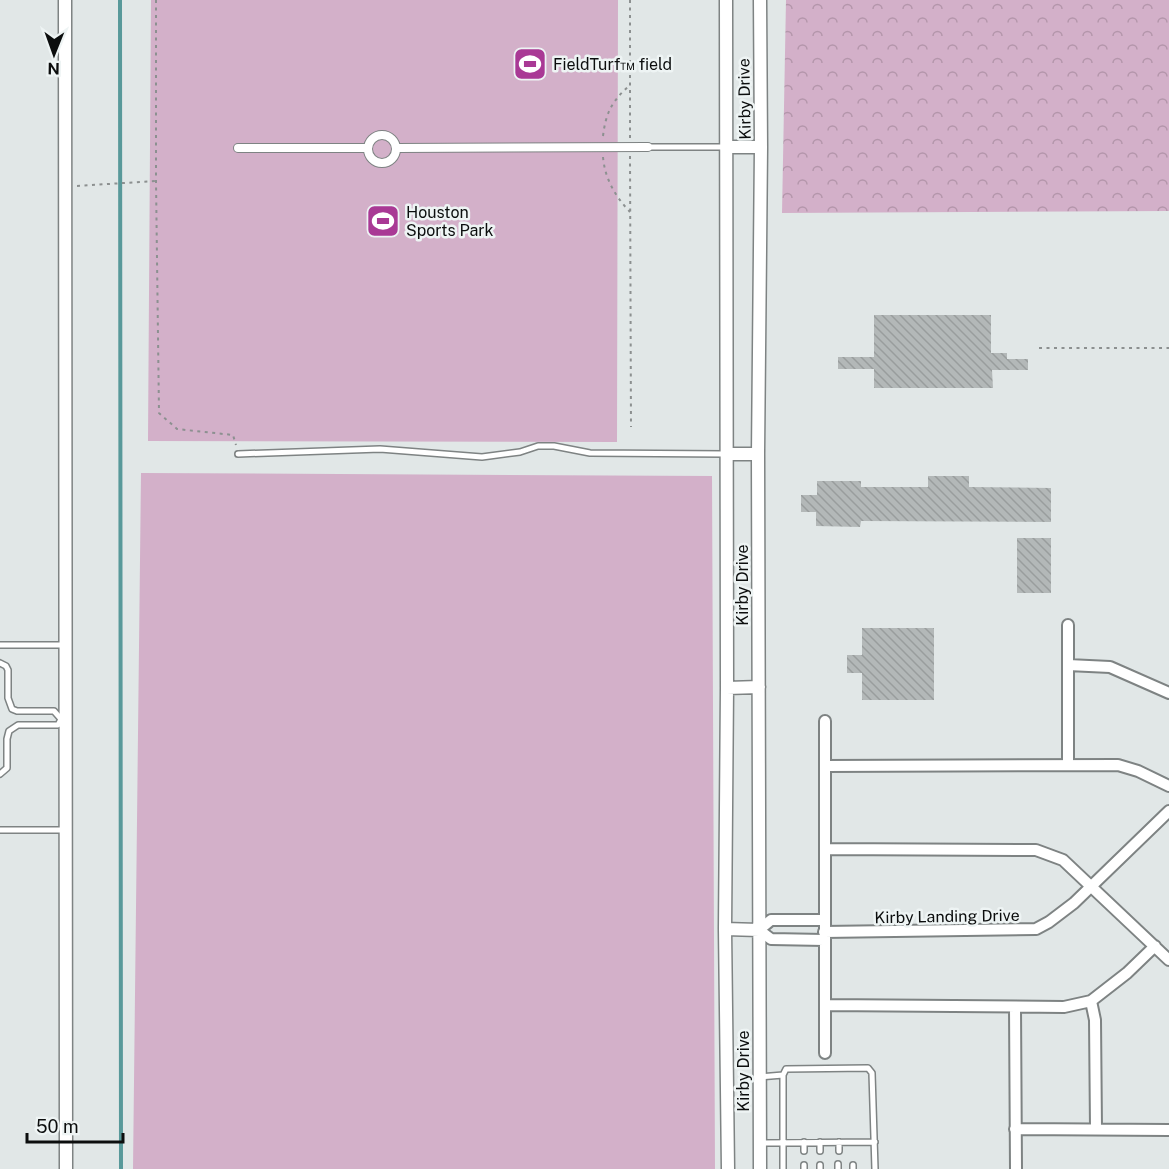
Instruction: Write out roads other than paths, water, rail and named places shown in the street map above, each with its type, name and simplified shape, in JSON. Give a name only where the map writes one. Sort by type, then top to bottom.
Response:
[{"type":"street","points":[[65,0],[63,719],[66,1169]]},
{"type":"street","name":"Kirby Drive","points":[[726,0],[728,1169]]},
{"type":"street","name":"Kirby Drive","points":[[760,0],[758,454],[760,1169]]},
{"type":"street","points":[[380,135],[390,136],[397,148],[391,160],[382,163],[374,160],[368,148],[372,139],[380,135]]},
{"type":"street","points":[[397,148],[648,147]]},
{"type":"street","points":[[726,147],[761,147]]},
{"type":"street","points":[[238,148],[368,148]]},
{"type":"street","points":[[727,454],[758,454]]},
{"type":"street","points":[[1068,625],[1068,765]]},
{"type":"street","points":[[1068,665],[1110,667],[1169,693]]},
{"type":"street","points":[[727,688],[759,687]]},
{"type":"street","points":[[825,722],[825,1053]]},
{"type":"street","points":[[825,766],[1118,765],[1138,771],[1169,786]]},
{"type":"street","name":"Kirby Landing Drive","points":[[759,930],[771,939],[1036,929],[1074,903],[1169,811]]},
{"type":"street","points":[[825,849],[1036,850],[1063,860],[1169,960]]},
{"type":"street","points":[[726,929],[759,930],[771,920],[825,920]]},
{"type":"street","points":[[825,1005],[1064,1007],[1090,1001],[1127,973],[1155,946]]},
{"type":"street","points":[[1090,1001],[1095,1020],[1096,1129]]},
{"type":"street","points":[[1015,1007],[1016,1169]]},
{"type":"street","points":[[1016,1129],[1169,1130]]},
{"type":"lane","points":[[648,147],[726,147]]},
{"type":"lane","points":[[238,454],[380,449],[482,457],[520,452],[538,446],[554,446],[590,453],[727,454]]},
{"type":"lane","points":[[0,645],[65,645]]},
{"type":"lane","points":[[0,663],[8,670],[8,698],[12,709],[16,711],[54,711],[63,719],[58,725],[18,725],[9,731],[7,768],[0,774]]},
{"type":"lane","points":[[0,830],[65,830]]},
{"type":"lane","points":[[783,1169],[783,1075],[786,1069],[868,1068],[873,1073],[875,1169]]},
{"type":"lane","points":[[759,1077],[783,1075]]},
{"type":"lane","points":[[804,1142],[804,1151]]},
{"type":"lane","points":[[820,1142],[820,1151]]},
{"type":"lane","points":[[839,1142],[839,1151]]},
{"type":"lane","points":[[854,1142],[854,1151]]},
{"type":"lane","points":[[760,1143],[875,1143]]},
{"type":"waterway","points":[[120,0],[121,1169]]},
{"type":"place","name":"FieldTurf™ field","points":[[530,64]]},
{"type":"place","name":"Houston Sports Park","points":[[383,221]]}]
